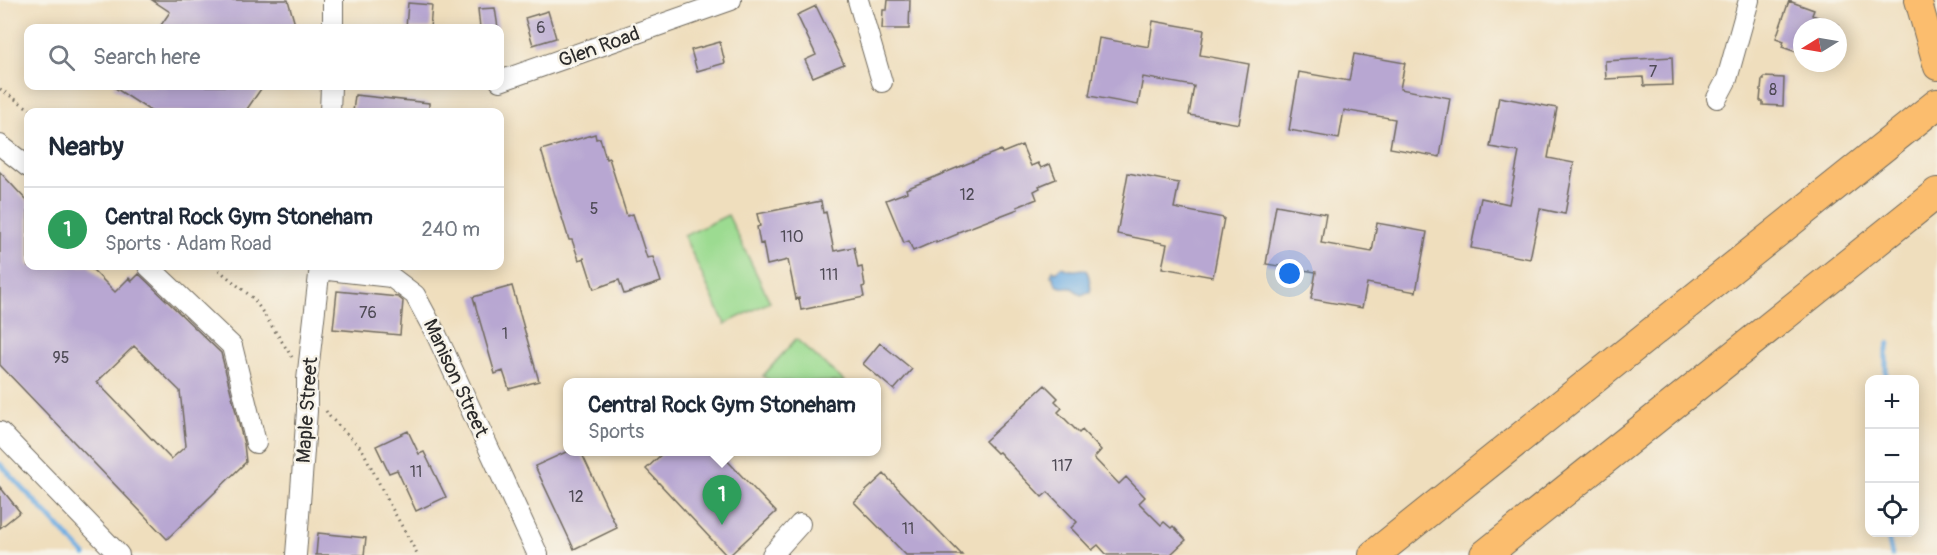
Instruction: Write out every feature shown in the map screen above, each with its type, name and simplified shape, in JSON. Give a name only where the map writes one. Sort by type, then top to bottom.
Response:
[{"type":"highway","points":[[1374,555],[1937,104]]},
{"type":"highway","points":[[1485,555],[1937,193]]},
{"type":"main road","points":[[1918,0],[1934,58]]},
{"type":"street","points":[[333,0],[333,24]]},
{"type":"street","name":"Glen Road","points":[[504,80],[731,0]]},
{"type":"street","points":[[858,0],[882,82]]},
{"type":"street","points":[[1717,98],[1727,79],[1749,0]]},
{"type":"street","points":[[330,108],[331,90]]},
{"type":"street","points":[[0,145],[24,164]]},
{"type":"street","points":[[152,270],[232,346],[256,442]]},
{"type":"street","name":"Maple Street","points":[[296,555],[307,411],[307,381],[320,270]]},
{"type":"street","name":"Manison Street","points":[[341,270],[391,277],[415,295],[437,336],[538,555]]},
{"type":"street","points":[[0,432],[119,555]]},
{"type":"street","points":[[772,555],[800,524]]},
{"type":"path","points":[[0,89],[28,108]]},
{"type":"green space","points":[[728,215],[770,302],[725,324],[684,236]]},
{"type":"green space","points":[[796,339],[840,378],[766,378],[763,376]]},
{"type":"water","points":[[1061,267],[1070,270],[1084,269],[1088,273],[1090,292],[1081,295],[1072,288],[1057,285],[1054,277],[1051,276],[1053,270],[1056,272]]},
{"type":"building","points":[[152,0],[288,0],[295,24],[162,24],[170,12]]},
{"type":"building","points":[[888,0],[910,0],[909,29],[882,29],[883,10],[887,10]]},
{"type":"building","points":[[1789,1],[1814,10],[1812,15],[1820,18],[1793,18],[1793,51],[1782,47],[1784,41],[1776,38]]},
{"type":"building","points":[[408,3],[432,5],[430,24],[406,24]]},
{"type":"building","points":[[816,6],[844,64],[813,77],[805,60],[816,55],[797,15]]},
{"type":"building","points":[[495,8],[497,24],[480,24],[478,9]]},
{"type":"building","points":[[548,11],[556,38],[533,45],[525,18]]},
{"type":"building","points":[[1153,21],[1204,30],[1200,55],[1249,64],[1239,124],[1189,115],[1194,86],[1143,77],[1138,105],[1089,96],[1099,38],[1149,47]]},
{"type":"building","points":[[720,42],[725,63],[697,71],[691,50]]},
{"type":"building","points":[[1354,54],[1405,63],[1400,89],[1450,98],[1440,157],[1390,148],[1395,119],[1344,110],[1339,139],[1289,130],[1299,72],[1349,81]]},
{"type":"building","points":[[1672,57],[1673,85],[1644,86],[1643,77],[1606,79],[1605,61]]},
{"type":"building","points":[[1764,77],[1784,78],[1783,106],[1763,105],[1763,101],[1760,101]]},
{"type":"building","points":[[118,90],[260,90],[248,108],[146,108]]},
{"type":"building","points":[[355,95],[429,103],[429,108],[353,108]]},
{"type":"building","points":[[1499,97],[1557,108],[1548,158],[1574,163],[1565,214],[1540,209],[1530,259],[1471,248],[1481,198],[1509,204],[1519,152],[1490,147]]},
{"type":"building","points":[[595,134],[596,139],[600,138],[606,159],[609,158],[627,216],[633,214],[647,258],[653,257],[661,282],[624,294],[619,280],[594,289],[584,258],[579,260],[572,240],[569,240],[541,150]]},
{"type":"building","points":[[1022,145],[1031,166],[1038,163],[1041,168],[1050,164],[1056,179],[1039,186],[1040,188],[1034,191],[1037,199],[1017,207],[1018,209],[913,251],[909,241],[904,243],[886,200],[907,192],[906,189],[1001,150],[1002,153]]},
{"type":"building","points":[[0,172],[24,198],[24,270],[93,270],[115,292],[129,278],[132,281],[139,274],[221,353],[244,444],[246,462],[167,539],[0,365]],"holes":[[[134,346],[180,391],[186,446],[171,459],[97,382]]]},
{"type":"building","points":[[1128,173],[1179,183],[1174,208],[1224,218],[1213,277],[1162,268],[1167,244],[1117,234]]},
{"type":"building","points":[[821,201],[823,213],[826,212],[834,251],[854,247],[858,268],[862,267],[864,297],[801,310],[799,298],[796,299],[788,260],[767,265],[763,243],[760,244],[757,214]]},
{"type":"building","points":[[1276,205],[1326,214],[1321,243],[1372,252],[1377,223],[1427,232],[1416,292],[1367,283],[1362,308],[1311,299],[1316,272],[1266,264]]},
{"type":"building","points":[[512,286],[539,381],[509,389],[503,371],[495,374],[473,297]]},
{"type":"building","points":[[337,291],[398,297],[403,301],[400,335],[333,329]]},
{"type":"building","points":[[880,343],[912,369],[894,390],[863,364]]},
{"type":"building","points":[[1045,385],[1058,398],[1055,401],[1062,408],[1058,412],[1079,433],[1082,430],[1101,450],[1094,458],[1119,484],[1126,477],[1145,497],[1139,503],[1161,525],[1164,522],[1171,528],[1173,526],[1186,540],[1170,555],[1107,555],[1098,545],[1092,550],[1071,528],[1077,522],[1048,492],[1042,497],[999,452],[997,453],[985,441]]},
{"type":"building","points":[[408,431],[419,454],[424,452],[446,497],[416,511],[397,470],[389,473],[376,446]]},
{"type":"building","points":[[563,453],[563,456],[583,456],[617,528],[574,549],[535,466]]},
{"type":"building","points":[[660,456],[723,456],[776,512],[730,555],[726,555],[646,469]]},
{"type":"building","points":[[884,474],[962,555],[906,555],[854,502]]},
{"type":"building","points":[[0,487],[20,512],[0,528]]},
{"type":"building","points":[[318,533],[366,538],[364,555],[316,555]]},
{"type":"waterway","points":[[1886,375],[1886,353],[1889,343]]},
{"type":"waterway","points":[[0,464],[85,555]]},
{"type":"waterway","points":[[1888,537],[1892,555]]},
{"type":"place","name":"Central Rock Gym Stoneham","points":[[722,525]]}]
